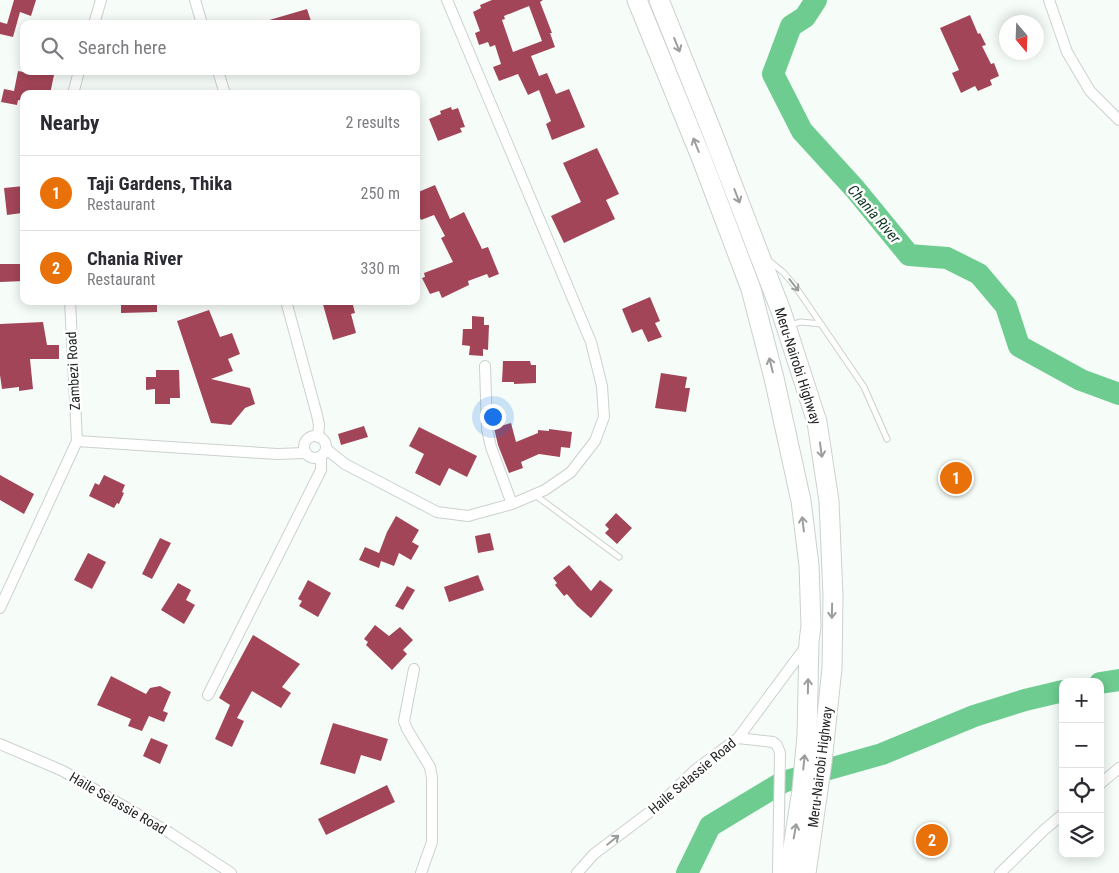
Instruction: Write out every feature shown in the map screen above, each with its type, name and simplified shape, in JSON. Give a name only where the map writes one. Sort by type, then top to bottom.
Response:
[{"type":"highway","name":"Meru-Nairobi Highway","points":[[637,0],[701,158],[751,289],[774,378],[801,501],[808,565],[811,626],[809,642],[816,734]]},
{"type":"highway","name":"Meru-Nairobi Highway","points":[[659,0],[786,325],[817,422],[829,501],[832,668],[816,734],[809,792],[806,873]]},
{"type":"highway","name":"Meru-Nairobi Highway","points":[[789,873],[809,792]]},
{"type":"street","points":[[95,20],[101,0]]},
{"type":"street","points":[[195,0],[201,20]]},
{"type":"street","points":[[0,608],[77,441],[277,454],[306,453],[313,457],[323,453],[437,512],[468,516],[512,504],[545,490],[571,472],[595,441],[604,417],[602,386],[591,342],[447,0]]},
{"type":"street","points":[[1049,0],[1067,52],[1090,91],[1119,120]]},
{"type":"street","points":[[74,90],[78,75]]},
{"type":"street","points":[[219,75],[224,90]]},
{"type":"street","name":"Zambezi Road","points":[[70,305],[77,441]]},
{"type":"street","points":[[287,305],[317,414],[318,436]]},
{"type":"street","points":[[485,366],[487,429],[491,447],[512,504]]},
{"type":"street","points":[[306,453],[306,441],[309,438],[318,436]]},
{"type":"street","points":[[208,695],[321,470],[324,441],[318,436]]},
{"type":"street","name":"Haile Selassie Road","points":[[577,873],[594,854],[659,805],[695,770],[738,738],[809,642]]},
{"type":"street","points":[[414,669],[404,721],[430,767],[432,778],[432,842],[421,873]]},
{"type":"street","points":[[738,738],[774,742],[779,749],[778,873]]},
{"type":"street","name":"Haile Selassie Road","points":[[0,744],[63,771],[170,833],[231,873]]},
{"type":"street","points":[[1104,781],[1119,768]]},
{"type":"street","points":[[1000,873],[1059,817]]},
{"type":"lane","points":[[759,253],[783,272],[795,286],[864,387],[887,439]]},
{"type":"lane","points":[[786,325],[801,322],[821,324]]},
{"type":"lane","points":[[534,494],[619,557]]},
{"type":"building","points":[[14,0],[36,0],[31,16],[20,12],[13,37],[0,34],[0,22],[7,24]]},
{"type":"building","points":[[492,0],[543,0],[540,2],[552,33],[550,33],[555,47],[531,56],[539,76],[547,73],[556,94],[569,89],[585,127],[552,140],[546,124],[551,121],[539,90],[528,95],[518,74],[499,81],[493,67],[501,64],[495,45],[490,47],[488,42],[479,45],[475,33],[480,31],[473,12],[481,8],[480,5]],"holes":[[[529,6],[542,41],[513,52],[502,20],[505,19],[504,16]]]},
{"type":"building","points":[[307,9],[311,20],[269,20]]},
{"type":"building","points":[[970,15],[978,34],[980,33],[986,45],[982,46],[991,64],[994,63],[999,76],[990,80],[992,85],[978,91],[975,86],[961,93],[952,73],[959,70],[940,28]]},
{"type":"building","points":[[18,71],[20,71],[20,75],[54,75],[51,90],[20,90],[20,100],[18,100],[17,105],[1,102],[4,89],[14,91]]},
{"type":"building","points":[[451,107],[452,110],[458,108],[465,127],[460,128],[462,132],[438,141],[429,119],[441,114],[440,111]]},
{"type":"building","points":[[597,148],[619,194],[606,200],[615,219],[564,243],[551,216],[581,202],[563,163]]},
{"type":"building","points":[[435,185],[450,219],[464,212],[482,249],[488,247],[499,274],[489,278],[487,274],[468,281],[469,285],[442,298],[439,291],[430,294],[422,278],[425,277],[424,273],[453,262],[441,238],[445,236],[434,215],[421,220],[420,191]]},
{"type":"building","points":[[20,186],[20,213],[7,215],[4,188]]},
{"type":"building","points":[[0,264],[20,264],[20,281],[0,282]]},
{"type":"building","points":[[650,297],[660,321],[655,323],[662,337],[648,342],[642,329],[632,333],[622,309]]},
{"type":"building","points":[[121,305],[157,305],[157,312],[121,313]]},
{"type":"building","points":[[323,305],[353,305],[355,313],[351,314],[356,333],[333,340]]},
{"type":"building","points":[[209,310],[220,337],[232,333],[240,354],[228,359],[233,371],[211,379],[250,388],[255,404],[245,408],[231,425],[211,423],[177,321]]},
{"type":"building","points":[[472,316],[484,317],[484,325],[489,325],[488,350],[483,349],[483,356],[469,355],[470,346],[462,345],[463,329],[472,329]]},
{"type":"building","points":[[43,322],[47,345],[59,345],[59,359],[30,359],[33,389],[19,391],[19,387],[2,389],[0,375],[0,324]]},
{"type":"building","points":[[503,361],[530,361],[531,365],[536,365],[536,383],[514,384],[514,382],[502,382]]},
{"type":"building","points":[[156,370],[179,370],[180,398],[170,398],[170,404],[155,404],[155,389],[146,390],[146,377],[156,377]]},
{"type":"building","points":[[661,373],[687,377],[685,388],[690,388],[686,412],[655,408]]},
{"type":"building","points":[[511,423],[516,442],[538,433],[538,430],[549,431],[549,429],[572,432],[570,448],[561,447],[560,457],[539,454],[521,462],[523,468],[509,473],[498,445],[494,428]]},
{"type":"building","points":[[364,426],[368,437],[341,445],[338,434]]},
{"type":"building","points":[[419,427],[477,456],[467,477],[449,468],[440,486],[415,473],[424,454],[409,446]]},
{"type":"building","points":[[0,475],[34,494],[24,514],[0,500]]},
{"type":"building","points":[[104,475],[125,485],[119,504],[117,503],[114,508],[89,496],[95,483],[99,485]]},
{"type":"building","points":[[616,513],[632,528],[617,544],[605,533],[609,529],[605,525]]},
{"type":"building","points":[[396,516],[419,530],[412,542],[419,546],[411,560],[399,553],[394,566],[381,561],[379,568],[359,560],[365,547],[379,553]]},
{"type":"building","points":[[490,533],[494,550],[478,553],[475,536]]},
{"type":"building","points":[[160,538],[171,543],[152,579],[142,574]]},
{"type":"building","points":[[88,553],[106,562],[92,589],[74,580]]},
{"type":"building","points":[[569,565],[591,591],[600,580],[613,590],[591,618],[567,594],[564,596],[555,585],[557,583],[553,578]]},
{"type":"building","points":[[478,575],[484,590],[449,602],[444,587]]},
{"type":"building","points":[[308,580],[331,593],[318,617],[299,606],[302,601],[298,599]]},
{"type":"building","points":[[178,583],[191,590],[186,600],[195,605],[184,624],[161,610]]},
{"type":"building","points":[[407,586],[415,590],[403,610],[395,606]]},
{"type":"building","points":[[375,625],[389,636],[400,627],[413,640],[403,650],[407,654],[392,670],[366,645],[368,642],[364,639]]},
{"type":"building","points":[[253,635],[300,664],[282,687],[291,693],[281,708],[252,691],[237,718],[244,721],[232,747],[215,739],[230,705],[219,698]]},
{"type":"building","points":[[111,676],[146,694],[150,688],[160,686],[171,692],[163,711],[168,713],[164,722],[149,716],[142,731],[128,726],[131,719],[97,705]]},
{"type":"building","points":[[333,723],[388,739],[381,761],[361,755],[355,774],[320,764]]},
{"type":"building","points":[[151,738],[168,745],[160,764],[143,756]]},
{"type":"building","points":[[387,785],[395,802],[326,835],[318,819]]},
{"type":"waterway","name":"Chania River","points":[[816,0],[805,17],[791,26],[773,74],[802,131],[855,189],[909,255],[947,258],[979,274],[1006,306],[1019,346],[1081,380],[1119,394]]},
{"type":"waterway","name":"Chania River","points":[[1104,682],[1119,680]]},
{"type":"waterway","name":"Chania River","points":[[687,873],[710,826],[783,782],[882,754],[974,716],[1025,700],[1059,692]]},
{"type":"place","name":"Taji Gardens, Thika","points":[[956,478]]},
{"type":"place","name":"Chania River","points":[[932,840]]}]
